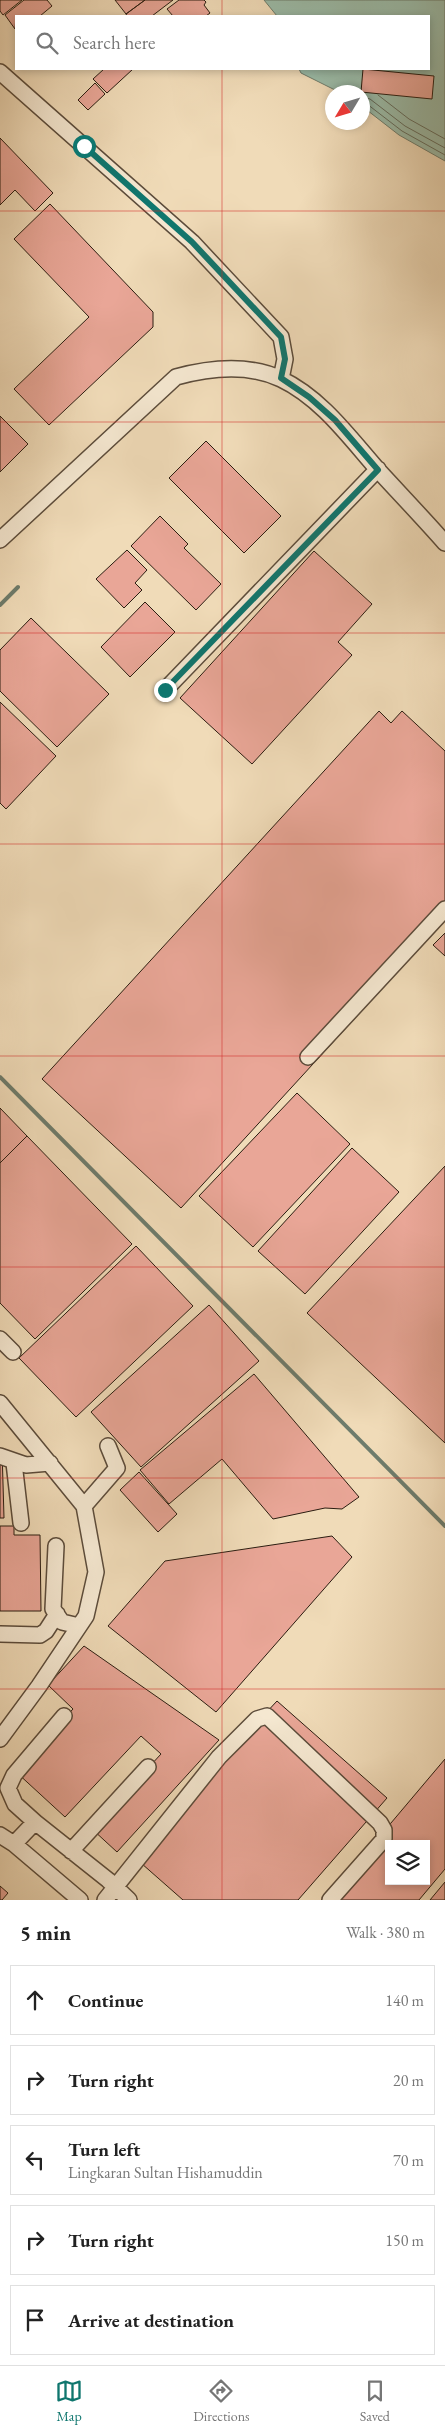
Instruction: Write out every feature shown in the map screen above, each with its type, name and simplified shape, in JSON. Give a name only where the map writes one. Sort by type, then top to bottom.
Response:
[{"type":"street","points":[[0,72],[192,242],[281,337],[285,359],[281,378]]},
{"type":"street","points":[[0,540],[176,377],[202,370],[222,369],[243,370],[281,378],[309,397],[335,420],[445,543]]},
{"type":"street","points":[[165,690],[378,470]]},
{"type":"street","points":[[308,1057],[445,909]]},
{"type":"street","points":[[0,1339],[13,1352]]},
{"type":"street","points":[[0,1403],[84,1506],[96,1572],[86,1616],[0,1739]]},
{"type":"street","points":[[0,1422],[16,1422]]},
{"type":"street","points":[[84,1506],[117,1468],[108,1446]]},
{"type":"street","points":[[0,1456],[14,1463],[50,1463]]},
{"type":"street","points":[[14,1463],[21,1523]]},
{"type":"street","points":[[56,1546],[53,1609],[62,1622],[79,1626]]},
{"type":"street","points":[[0,1634],[40,1634],[46,1630],[57,1614]]},
{"type":"street","points":[[64,1716],[14,1775],[8,1788],[15,1804],[71,1851],[110,1894],[129,1900]]},
{"type":"street","points":[[110,1894],[219,1757],[258,1719],[268,1716],[380,1823],[384,1830],[384,1839],[330,1900]]},
{"type":"street","points":[[71,1851],[148,1767]]},
{"type":"street","points":[[14,1844],[35,1822]]},
{"type":"street","points":[[0,1835],[14,1844],[78,1899]]},
{"type":"water","points":[[264,0],[445,0],[445,161],[399,135],[370,112],[370,85],[325,85],[301,73],[300,70],[430,70],[430,15],[276,15]]},
{"type":"building","points":[[0,0],[22,0],[3,15],[0,11]]},
{"type":"building","points":[[24,0],[47,0],[52,6],[41,15],[15,15],[15,29],[5,15]]},
{"type":"building","points":[[115,0],[145,0],[126,14]]},
{"type":"building","points":[[145,0],[173,0],[153,15],[126,14]]},
{"type":"building","points":[[179,0],[204,0],[206,2],[204,5],[210,13],[207,15],[172,15],[167,9]]},
{"type":"building","points":[[103,70],[132,70],[107,93],[93,79]]},
{"type":"building","points":[[363,70],[434,76],[432,99],[370,93],[370,85],[362,85]]},
{"type":"building","points":[[95,83],[105,94],[88,110],[78,100]]},
{"type":"building","points":[[0,138],[53,193],[35,211],[15,190],[0,205]]},
{"type":"building","points":[[50,204],[153,312],[153,327],[49,425],[14,389],[89,317],[14,239]]},
{"type":"building","points":[[0,416],[28,444],[0,472]]},
{"type":"building","points":[[206,441],[281,516],[244,553],[169,478]]},
{"type":"building","points":[[160,516],[188,544],[184,548],[221,584],[196,610],[131,546]]},
{"type":"building","points":[[127,550],[147,570],[135,583],[142,590],[124,608],[96,579]]},
{"type":"building","points":[[314,551],[372,604],[338,642],[352,655],[252,764],[180,698]]},
{"type":"building","points":[[145,602],[175,632],[130,677],[101,647]]},
{"type":"building","points":[[31,618],[109,694],[57,747],[0,691],[0,650]]},
{"type":"building","points":[[0,702],[56,756],[6,809],[0,803]]},
{"type":"building","points":[[379,711],[391,723],[402,711],[445,751],[445,920],[181,1208],[42,1079]]},
{"type":"building","points":[[445,933],[445,956],[433,945]]},
{"type":"building","points":[[297,1093],[350,1144],[253,1247],[199,1196]]},
{"type":"building","points":[[0,1108],[27,1136],[0,1163]]},
{"type":"building","points":[[27,1136],[132,1244],[35,1339],[0,1303],[0,1163]]},
{"type":"building","points":[[352,1148],[399,1192],[305,1294],[258,1251]]},
{"type":"building","points":[[445,1166],[445,1443],[307,1313]]},
{"type":"building","points":[[136,1246],[193,1306],[76,1417],[19,1358]]},
{"type":"building","points":[[209,1305],[259,1361],[141,1467],[91,1412]]},
{"type":"building","points":[[254,1374],[359,1497],[342,1509],[325,1508],[273,1519],[222,1459],[169,1504],[140,1470]]},
{"type":"building","points":[[0,1449],[2,1449],[4,1518],[0,1518]]},
{"type":"building","points":[[139,1472],[177,1514],[158,1532],[120,1490]]},
{"type":"building","points":[[0,1526],[14,1526],[14,1535],[40,1535],[41,1611],[0,1611]]},
{"type":"building","points":[[332,1536],[352,1557],[216,1712],[108,1626],[165,1561]]},
{"type":"building","points":[[84,1646],[219,1740],[117,1852],[92,1829],[161,1754],[141,1736],[65,1817],[15,1771],[73,1709],[48,1685]]},
{"type":"building","points":[[277,1701],[387,1798],[298,1900],[183,1900],[133,1856]]},
{"type":"building","points":[[445,1759],[445,1869],[419,1900],[326,1900]]},
{"type":"building","points":[[445,1882],[445,1900],[430,1900]]},
{"type":"building","points":[[0,1886],[8,1893],[2,1900],[0,1900]]},
{"type":"waterway","points":[[0,605],[18,587]]},
{"type":"waterway","points":[[0,1077],[445,1526]]},
{"type":"route","points":[[84,146],[192,242],[281,337],[285,359],[281,378],[309,397],[335,420],[378,470],[165,690]]}]
